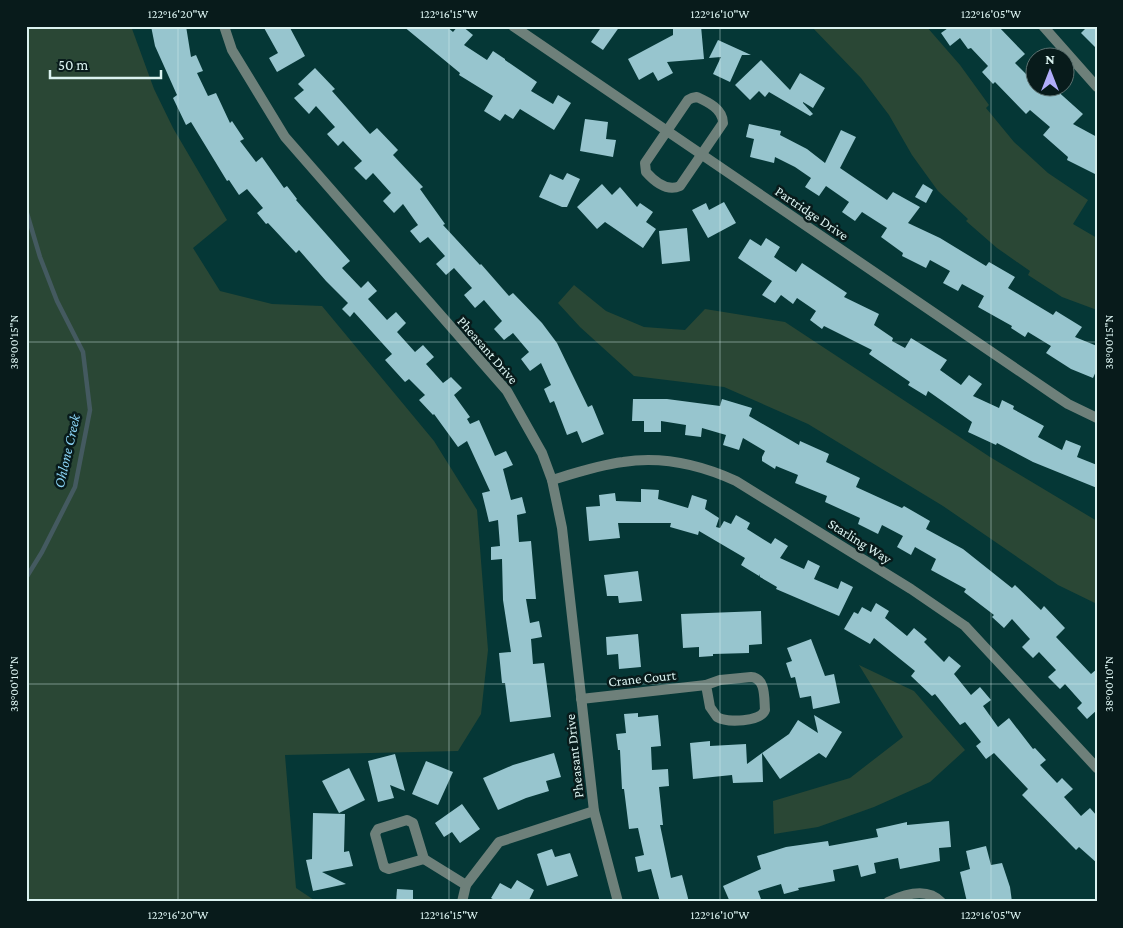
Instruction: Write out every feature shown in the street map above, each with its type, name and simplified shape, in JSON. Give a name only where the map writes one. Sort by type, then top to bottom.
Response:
[{"type":"street","name":"Pheasant Drive","points":[[224,26],[232,50],[285,137],[507,391],[535,439],[552,480],[562,528],[594,811],[618,902]]},
{"type":"street","name":"Partridge Drive","points":[[513,26],[1053,394],[1097,418]]},
{"type":"street","points":[[1042,26],[1097,87]]},
{"type":"street","points":[[692,98],[701,99],[721,114],[722,123],[680,186],[676,188],[666,187],[649,175],[645,168],[645,163],[666,130],[688,100],[692,98]]},
{"type":"street","name":"Starling Way","points":[[552,480],[606,465],[642,460],[692,465],[736,481],[911,589],[964,626],[1097,768]]},
{"type":"street","name":"Crane Court","points":[[581,699],[706,685],[720,680],[757,678],[762,682],[764,714],[754,718],[730,721],[720,720],[710,707],[706,685]]},
{"type":"street","points":[[462,902],[466,885],[499,842],[594,811]]},
{"type":"street","points":[[424,860],[389,869],[384,867],[375,834],[378,829],[407,820],[413,823],[424,860],[466,885]]},
{"type":"street","points":[[888,902],[902,895],[920,893],[934,895],[941,902]]},
{"type":"green space","points":[[26,26],[131,26],[154,89],[173,128],[227,220],[193,248],[220,291],[272,304],[322,306],[434,441],[477,510],[488,650],[481,714],[458,751],[285,755],[296,888],[317,902],[26,902]]},
{"type":"green space","points":[[811,26],[926,26],[960,65],[989,105],[986,108],[1014,142],[1048,173],[1088,200],[1073,224],[1097,238],[1097,310],[1062,297],[1028,275],[1030,271],[997,248],[966,221],[968,219],[938,191],[912,155],[889,115],[861,78]]},
{"type":"green space","points":[[574,285],[606,311],[644,327],[685,330],[705,309],[785,322],[990,457],[1097,521],[1097,604],[1058,585],[943,506],[808,424],[724,387],[634,376],[580,327],[558,303]]},
{"type":"green space","points":[[859,665],[914,691],[965,750],[930,782],[874,807],[818,827],[774,834],[773,801],[850,778],[903,737]]},
{"type":"building","points":[[151,26],[186,26],[191,57],[196,55],[203,71],[197,73],[208,96],[216,93],[230,123],[232,121],[244,139],[240,141],[256,162],[262,157],[284,188],[287,186],[296,200],[350,261],[342,268],[361,288],[368,281],[377,291],[368,299],[387,320],[396,312],[406,323],[397,332],[415,352],[423,345],[434,357],[426,364],[443,383],[451,377],[462,388],[454,395],[470,417],[467,419],[470,424],[479,420],[495,456],[506,451],[513,465],[503,469],[511,500],[522,497],[526,513],[517,515],[519,542],[531,541],[536,599],[526,599],[530,623],[539,621],[542,637],[531,639],[533,664],[544,663],[551,717],[510,722],[505,683],[502,683],[499,653],[511,652],[503,600],[502,559],[491,560],[491,547],[500,546],[498,520],[489,522],[482,493],[490,491],[467,441],[458,447],[434,414],[419,400],[425,395],[409,379],[405,382],[385,360],[392,354],[354,312],[350,317],[342,309],[348,303],[299,250],[296,253],[268,223],[266,224],[257,213],[263,208],[247,189],[239,195],[229,180],[227,181],[191,122],[186,125],[173,98],[177,95],[155,46]]},
{"type":"building","points":[[263,26],[289,26],[305,56],[277,72],[269,58],[278,53]]},
{"type":"building","points":[[403,26],[446,26],[453,32],[458,26],[462,26],[473,35],[464,45],[487,60],[493,51],[537,82],[531,91],[553,104],[558,95],[571,103],[554,130],[520,109],[513,119],[505,114],[500,121],[484,111],[493,96],[459,75],[460,73]]},
{"type":"building","points":[[602,26],[620,26],[603,50],[591,42]]},
{"type":"building","points":[[701,26],[704,59],[667,62],[673,73],[658,81],[653,72],[639,80],[628,59],[673,35],[673,29]]},
{"type":"building","points":[[951,26],[998,26],[1025,54],[1015,63],[1026,74],[1026,98],[1065,98],[1083,114],[1073,124],[1097,137],[1097,175],[1067,160],[1068,157],[1043,135],[1050,127],[1030,110],[1026,114],[995,82],[993,84],[982,72],[988,66],[971,48],[968,49],[960,38],[950,46],[941,33]]},
{"type":"building","points":[[1088,26],[1097,26],[1097,49],[1081,33]]},
{"type":"building","points":[[718,40],[751,55],[742,55],[730,82],[713,74],[721,57],[709,58]]},
{"type":"building","points":[[761,60],[790,90],[800,73],[825,88],[813,108],[803,102],[813,114],[810,116],[769,92],[765,97],[759,91],[750,100],[735,85]]},
{"type":"building","points":[[315,68],[335,89],[332,91],[370,134],[377,128],[398,150],[393,155],[423,187],[420,189],[445,224],[443,225],[509,296],[513,293],[542,323],[557,343],[588,407],[592,405],[604,434],[582,443],[577,431],[567,435],[554,401],[550,403],[544,389],[551,385],[541,363],[530,371],[521,359],[529,352],[513,333],[504,340],[494,329],[502,321],[484,300],[475,308],[464,295],[472,288],[454,268],[446,275],[436,264],[445,256],[428,237],[420,243],[410,231],[418,225],[403,204],[394,213],[383,201],[391,193],[373,173],[366,180],[354,168],[362,161],[343,141],[338,146],[327,134],[335,127],[316,106],[309,114],[294,98],[304,90],[298,84]]},
{"type":"building","points":[[585,119],[608,122],[606,139],[616,140],[613,157],[580,151]]},
{"type":"building","points":[[749,124],[781,131],[780,135],[807,149],[825,163],[841,130],[856,137],[840,168],[887,200],[893,192],[920,207],[908,223],[940,238],[986,266],[989,262],[1015,277],[1008,288],[1053,315],[1056,311],[1082,327],[1075,337],[1097,346],[1097,369],[1093,378],[1071,369],[1046,353],[1051,346],[1028,332],[1025,337],[1011,328],[1012,326],[978,307],[984,296],[962,284],[958,291],[943,283],[950,271],[930,260],[926,268],[902,256],[903,253],[881,237],[887,228],[862,212],[855,221],[842,212],[849,202],[826,186],[819,196],[805,187],[811,178],[795,167],[775,157],[774,163],[750,157],[754,139],[746,137]]},
{"type":"building","points":[[567,173],[580,179],[567,207],[562,207],[539,197],[550,174],[563,180]]},
{"type":"building","points":[[602,184],[612,195],[620,187],[637,207],[640,203],[653,212],[646,222],[656,229],[643,248],[605,222],[597,229],[577,207]]},
{"type":"building","points":[[923,184],[933,190],[926,203],[915,197]]},
{"type":"building","points":[[724,202],[736,223],[708,238],[692,210],[706,203],[709,210]]},
{"type":"building","points":[[687,228],[690,261],[662,264],[659,231]]},
{"type":"building","points":[[766,238],[780,247],[774,257],[796,272],[802,263],[847,293],[844,297],[879,314],[874,325],[893,338],[892,341],[905,348],[911,338],[947,360],[940,370],[961,385],[969,375],[982,384],[973,396],[999,408],[1002,400],[1014,406],[1013,409],[1044,426],[1038,437],[1062,450],[1066,440],[1081,446],[1077,457],[1097,465],[1097,488],[1033,462],[997,443],[996,445],[968,432],[972,422],[928,391],[926,396],[908,385],[910,382],[869,354],[872,350],[824,326],[822,329],[810,320],[816,311],[797,298],[793,304],[781,295],[775,303],[762,295],[772,281],[738,258],[750,239],[761,246]]},
{"type":"building","points":[[633,399],[667,399],[720,406],[722,399],[752,408],[749,416],[799,445],[800,441],[829,454],[826,462],[860,478],[856,487],[902,508],[904,506],[930,521],[926,529],[963,549],[1012,588],[1015,585],[1041,610],[1044,606],[1065,628],[1056,637],[1091,674],[1097,669],[1097,710],[1087,719],[1077,708],[1082,703],[1065,684],[1060,689],[1048,677],[1056,670],[1039,652],[1033,658],[1022,647],[1030,639],[1012,619],[1004,628],[992,617],[994,615],[964,592],[966,589],[931,570],[936,559],[915,547],[911,555],[897,547],[903,536],[882,525],[878,534],[858,524],[860,518],[825,502],[827,496],[795,483],[798,475],[776,466],[775,469],[762,461],[765,451],[743,438],[739,450],[723,445],[726,435],[702,428],[701,437],[685,435],[686,425],[661,421],[661,432],[644,432],[644,421],[632,421]]},
{"type":"building","points":[[641,489],[659,490],[658,499],[688,508],[692,495],[707,500],[705,509],[719,518],[716,527],[720,528],[724,521],[731,524],[736,515],[750,523],[747,529],[771,544],[775,538],[788,546],[780,558],[804,569],[808,560],[820,566],[814,579],[838,589],[841,581],[853,587],[839,616],[776,589],[777,587],[760,577],[759,574],[759,576],[741,565],[745,558],[699,531],[698,535],[670,527],[671,523],[618,523],[620,538],[589,541],[586,507],[600,506],[599,495],[615,493],[616,501],[641,502]]},
{"type":"building","points":[[638,571],[642,601],[619,603],[618,596],[607,596],[604,575]]},
{"type":"building","points":[[876,603],[889,611],[885,618],[907,636],[914,628],[927,639],[924,642],[944,662],[949,656],[961,666],[954,674],[971,695],[980,687],[991,700],[983,706],[998,727],[1009,718],[1033,749],[1035,748],[1046,760],[1040,765],[1057,783],[1062,778],[1073,789],[1064,797],[1081,816],[1090,808],[1097,816],[1097,863],[1079,847],[1076,850],[1022,795],[1028,789],[994,753],[986,759],[976,746],[981,742],[965,722],[960,725],[935,694],[932,696],[911,676],[915,671],[874,638],[870,644],[844,629],[854,612],[858,614],[862,607],[871,612]]},
{"type":"building","points":[[761,611],[762,644],[749,645],[749,653],[713,654],[713,656],[699,657],[699,647],[683,648],[681,614]]},
{"type":"building","points":[[638,634],[641,667],[619,669],[618,654],[607,655],[606,637]]},
{"type":"building","points":[[811,639],[825,676],[834,674],[840,703],[813,709],[811,696],[800,698],[795,677],[791,678],[786,663],[792,661],[787,648]]},
{"type":"building","points":[[638,713],[638,717],[658,715],[661,746],[651,747],[652,770],[668,769],[669,786],[659,787],[663,825],[660,825],[671,878],[682,875],[689,902],[660,902],[651,869],[638,872],[635,857],[644,855],[638,828],[629,829],[624,789],[622,789],[620,750],[618,750],[616,734],[626,733],[624,714]]},
{"type":"building","points":[[814,715],[842,732],[826,758],[819,753],[780,779],[762,753],[789,734],[798,720],[818,733]]},
{"type":"building","points":[[710,741],[710,746],[746,744],[747,764],[762,753],[763,782],[733,783],[732,775],[693,779],[690,743]]},
{"type":"building","points":[[554,753],[561,777],[546,781],[549,791],[498,810],[483,778],[513,765]]},
{"type":"building","points":[[395,754],[405,791],[390,785],[394,798],[378,802],[368,761]]},
{"type":"building","points":[[426,761],[453,772],[438,805],[412,794]]},
{"type":"building","points":[[349,768],[365,800],[339,813],[322,781]]},
{"type":"building","points":[[462,804],[480,829],[460,843],[452,832],[444,837],[435,823]]},
{"type":"building","points":[[313,813],[345,814],[344,852],[349,851],[353,866],[322,872],[346,884],[313,891],[306,860],[312,859]]},
{"type":"building","points":[[949,821],[951,847],[939,848],[940,861],[900,869],[898,858],[874,863],[876,873],[861,877],[858,865],[833,870],[835,881],[798,888],[799,890],[784,894],[781,884],[758,891],[762,902],[730,902],[723,886],[761,869],[757,856],[786,847],[828,841],[829,846],[878,837],[876,829],[907,822],[907,825]]},
{"type":"building","points":[[986,846],[991,865],[1002,863],[1010,887],[1012,902],[967,902],[960,872],[970,869],[966,851]]},
{"type":"building","points":[[552,849],[555,857],[570,853],[578,876],[547,886],[537,854]]},
{"type":"building","points":[[517,880],[534,890],[529,900],[532,902],[498,902],[491,898],[500,883],[511,889]]},
{"type":"building","points":[[397,889],[413,890],[413,902],[396,902]]},
{"type":"waterway","name":"Ohlone Creek","points":[[26,210],[40,257],[57,301],[83,352],[90,410],[75,487],[42,552],[26,578]]}]
